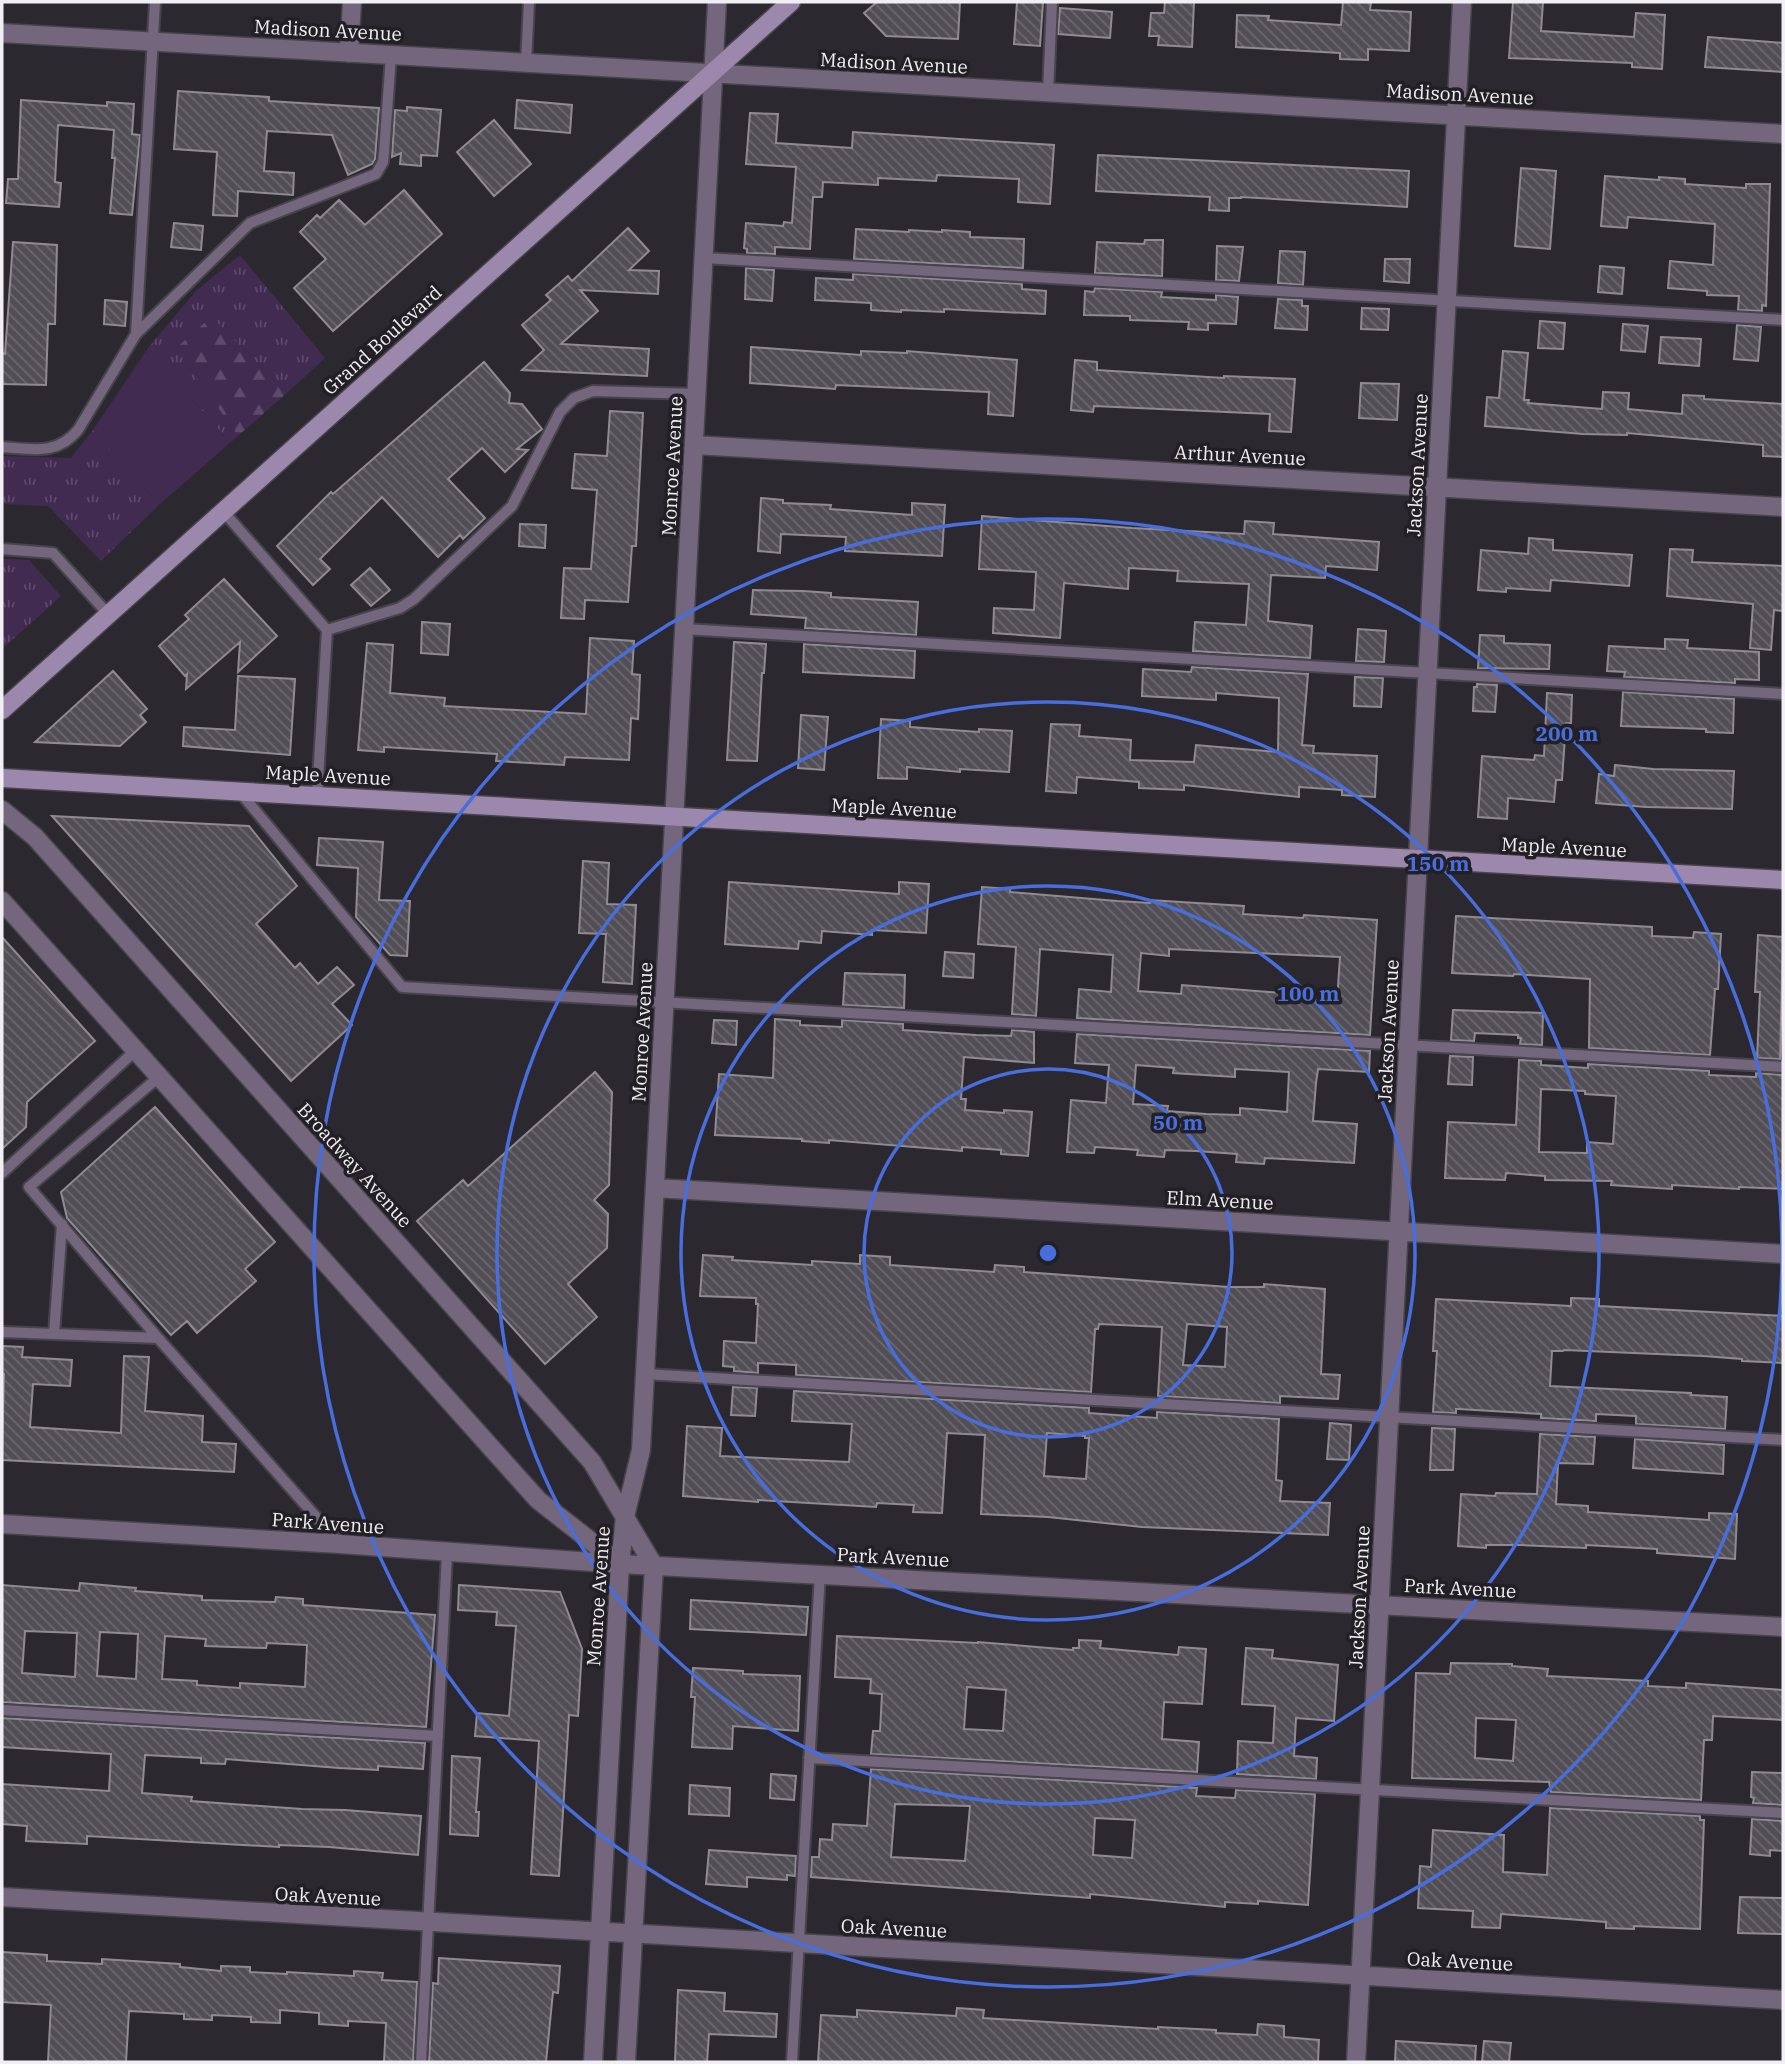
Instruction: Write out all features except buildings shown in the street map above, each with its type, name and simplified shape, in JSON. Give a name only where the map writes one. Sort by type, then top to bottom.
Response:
[{"type":"street","points":[[349,53],[352,2]]},
{"type":"street","name":"Monroe Avenue","points":[[593,2062],[620,1564],[625,1517],[641,1451],[717,2]]},
{"type":"street","name":"Grand Boulevard","points":[[2,710],[791,2]]},
{"type":"street","name":"Jackson Avenue","points":[[1356,2062],[1462,2]]},
{"type":"street","name":"Madison Avenue","points":[[2,33],[1783,134]]},
{"type":"street","name":"Arthur Avenue","points":[[694,445],[1783,507]]},
{"type":"street","name":"Maple Avenue","points":[[2,778],[1783,880]]},
{"type":"street","name":"Broadway Avenue","points":[[2,810],[35,837],[592,1462],[654,1566]]},
{"type":"street","points":[[2,901],[538,1500],[620,1564]]},
{"type":"street","name":"Elm Avenue","points":[[655,1188],[1783,1254]]},
{"type":"street","name":"Park Avenue","points":[[2,1524],[654,1566],[1783,1628]]},
{"type":"street","points":[[626,2062],[654,1566]]},
{"type":"street","name":"Oak Avenue","points":[[2,1897],[1783,2000]]},
{"type":"lane","points":[[136,334],[155,2]]},
{"type":"lane","points":[[526,63],[530,2]]},
{"type":"lane","points":[[1048,93],[1052,2]]},
{"type":"lane","points":[[2,447],[51,449],[70,440],[136,334],[250,223],[376,174],[383,162],[391,55]]},
{"type":"lane","points":[[704,258],[1783,320]]},
{"type":"lane","points":[[327,630],[400,608],[414,599],[512,506],[560,412],[574,398],[593,391],[697,394]]},
{"type":"lane","points":[[223,511],[327,630],[317,796]]},
{"type":"lane","points":[[2,550],[53,553],[108,614]]},
{"type":"lane","points":[[684,629],[1783,694]]},
{"type":"lane","points":[[239,791],[402,987],[1783,1066]]},
{"type":"lane","points":[[2,1173],[136,1051]]},
{"type":"lane","points":[[160,1076],[29,1187],[340,1544]]},
{"type":"lane","points":[[54,1334],[62,1224]]},
{"type":"lane","points":[[2,1332],[158,1338]]},
{"type":"lane","points":[[645,1374],[1783,1440]]},
{"type":"lane","points":[[421,2062],[447,1553]]},
{"type":"lane","points":[[792,2062],[820,1574]]},
{"type":"lane","points":[[2,1710],[438,1736]]},
{"type":"lane","points":[[809,1758],[1783,1813]]},
{"type":"green space","points":[[240,255],[325,358],[287,393],[211,317],[176,348],[238,436],[230,443],[148,348],[196,291]]},
{"type":"green space","points":[[211,317],[287,393],[238,436],[176,348]]},
{"type":"green space","points":[[148,348],[230,443],[159,505],[93,430]]},
{"type":"green space","points":[[93,430],[159,505],[101,561],[48,506],[2,504],[2,456],[71,458]]},
{"type":"green space","points":[[2,559],[29,560],[61,596],[2,649]]}]
